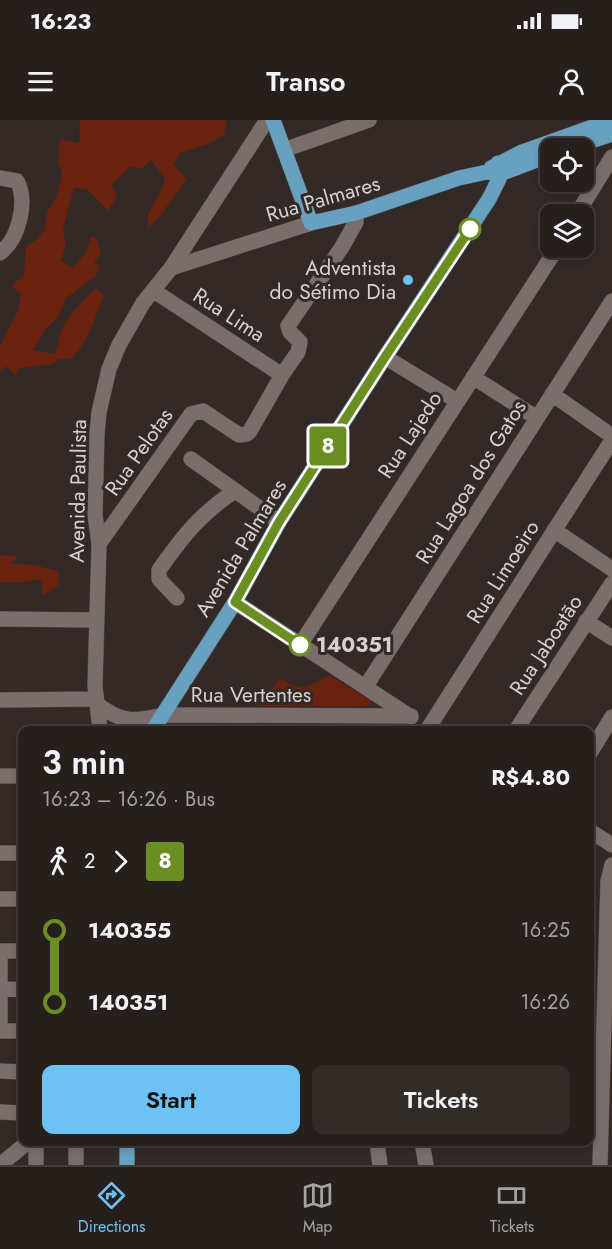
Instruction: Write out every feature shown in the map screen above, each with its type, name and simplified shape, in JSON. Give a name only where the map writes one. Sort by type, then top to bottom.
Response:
[{"type":"main road","points":[[273,120],[311,223]]},
{"type":"main road","points":[[495,170],[522,152],[612,120]]},
{"type":"main road","points":[[594,140],[612,134]]},
{"type":"main road","points":[[495,170],[540,158]]},
{"type":"main road","name":"Rua Palmares","points":[[311,223],[356,213],[459,178],[495,170]]},
{"type":"main road","name":"Avenida Palmares","points":[[156,726],[235,602],[279,522],[483,209],[494,190],[495,170]]},
{"type":"main road","points":[[127,1146],[127,1165]]},
{"type":"street","name":"Avenida Paulista","points":[[99,726],[96,702],[95,620],[99,544],[95,515],[97,434],[99,411],[110,369],[119,345],[143,303],[171,268],[267,120]]},
{"type":"street","points":[[284,150],[369,120]]},
{"type":"street","points":[[583,204],[612,157]]},
{"type":"street","points":[[0,178],[17,180],[21,199],[14,236],[0,253]]},
{"type":"street","name":"Rua Pelotas","points":[[99,544],[191,414],[203,411],[234,433],[247,434],[300,346],[300,342],[290,332],[288,326],[342,246],[356,222],[356,213]]},
{"type":"street","name":"Rua Palmares","points":[[171,268],[311,223]]},
{"type":"street","name":"Rua Lajedo","points":[[300,645],[550,258]]},
{"type":"street","name":"Rua Lima","points":[[154,291],[282,375]]},
{"type":"street","name":"Rua Lagoa dos Gatos","points":[[366,686],[612,301]]},
{"type":"street","points":[[385,357],[457,401]]},
{"type":"street","points":[[473,377],[537,418]]},
{"type":"street","points":[[552,394],[612,438]]},
{"type":"street","name":"Rua Limoeiro","points":[[434,726],[612,438]]},
{"type":"street","points":[[191,459],[279,522]]},
{"type":"street","points":[[177,598],[159,579],[159,570],[191,527],[210,508],[235,491]]},
{"type":"street","points":[[554,530],[612,569]]},
{"type":"street","name":"Rua Jaboatão","points":[[519,726],[612,583]]},
{"type":"street","points":[[235,602],[427,726]]},
{"type":"street","points":[[0,619],[95,620]]},
{"type":"street","points":[[586,621],[612,638]]},
{"type":"street","points":[[0,700],[96,702]]},
{"type":"street","name":"Rua Vertentes","points":[[96,702],[116,716],[134,721],[163,715],[411,717]]},
{"type":"street","points":[[594,746],[612,717]]},
{"type":"street","points":[[0,776],[18,776]]},
{"type":"street","points":[[594,834],[612,845]]},
{"type":"street","points":[[0,853],[18,853]]},
{"type":"street","points":[[600,1165],[607,1099],[607,913],[608,881],[612,865]]},
{"type":"street","points":[[0,899],[18,899]]},
{"type":"street","points":[[18,951],[0,951],[0,1030],[18,1031]]},
{"type":"street","points":[[1,988],[18,990]]},
{"type":"street","points":[[0,1071],[18,1072]]},
{"type":"street","points":[[0,1112],[18,1113]]},
{"type":"street","points":[[0,1165],[7,1154],[21,1146]]},
{"type":"street","points":[[36,1146],[36,1165]]},
{"type":"street","points":[[76,1146],[76,1165]]},
{"type":"street","points":[[378,1146],[380,1165]]},
{"type":"street","points":[[423,1146],[426,1165]]},
{"type":"shaded area","points":[[80,120],[227,120],[224,135],[208,144],[180,153],[174,165],[187,179],[160,216],[148,228],[148,213],[162,189],[165,178],[151,160],[141,169],[130,166],[112,185],[117,196],[108,211],[88,190],[74,188],[63,229],[66,244],[61,261],[73,268],[87,250],[91,236],[97,239],[101,253],[94,264],[100,265],[96,276],[65,299],[58,317],[45,330],[33,350],[54,354],[67,319],[96,288],[104,295],[94,321],[87,337],[71,359],[60,359],[52,364],[20,368],[15,375],[6,366],[0,371],[0,346],[18,310],[21,294],[11,286],[24,275],[26,246],[35,241],[44,231],[47,212],[56,199],[62,173],[58,162],[60,139],[79,143]]},
{"type":"shaded area","points":[[0,555],[19,556],[10,563],[34,565],[58,571],[60,584],[43,596],[41,579],[25,582],[0,582]]},
{"type":"shaded area","points":[[329,675],[371,700],[369,706],[258,706],[280,678],[294,686],[305,687]]},
{"type":"bus line","name":"8","points":[[300,645],[235,602],[279,522],[470,229]]},
{"type":"place","name":"Adventista do Sétimo Dia","points":[[408,280]]},
{"type":"place","name":"140351","points":[[300,645]]}]
